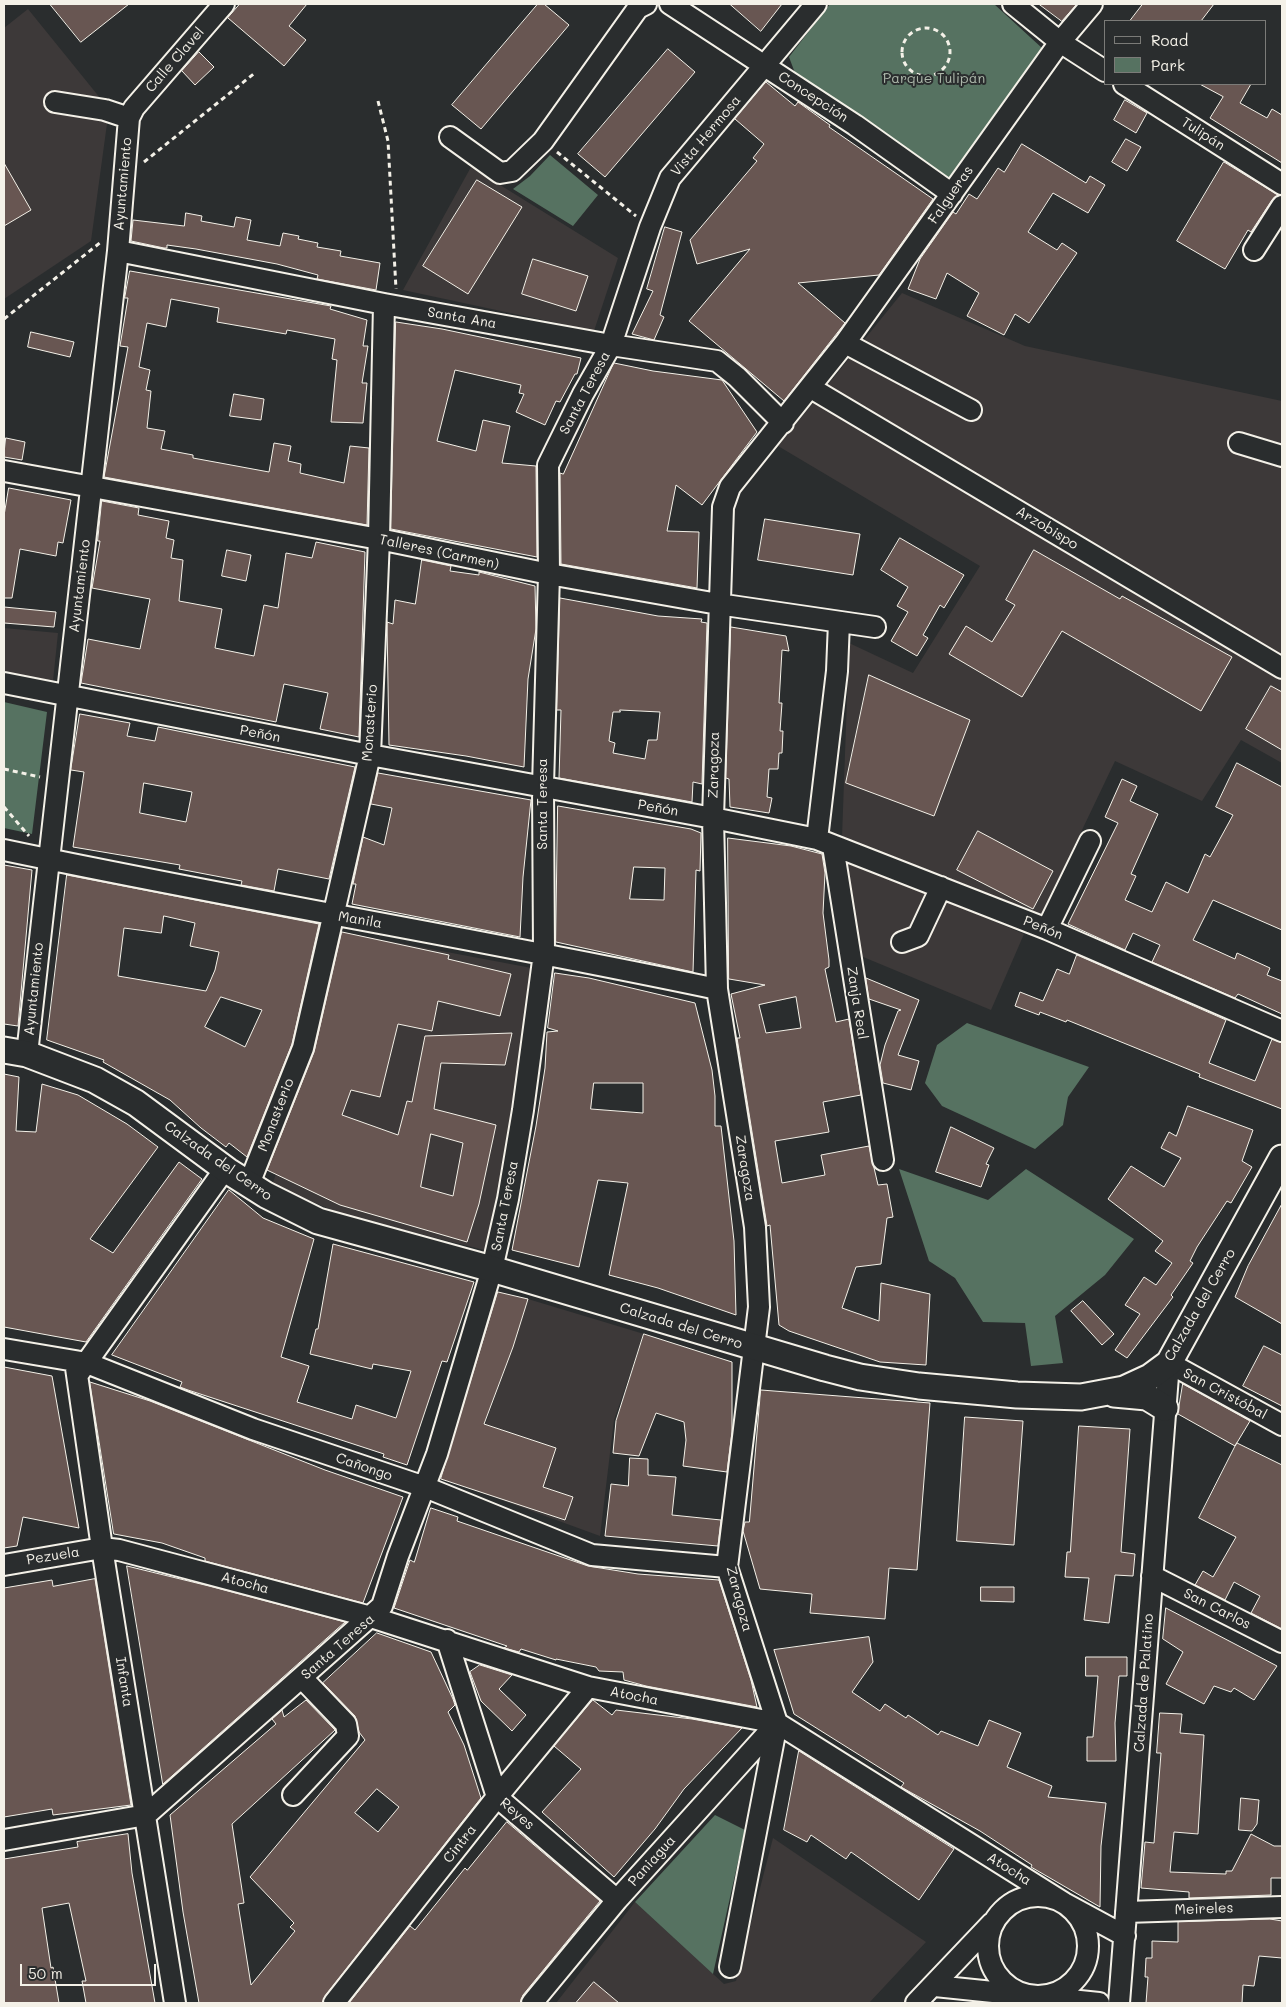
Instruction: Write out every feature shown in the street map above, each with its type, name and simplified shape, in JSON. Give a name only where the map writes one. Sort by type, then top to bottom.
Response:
[{"type":"main road","name":"Calzada del Cerro","points":[[15,1052],[95,1080],[136,1103],[225,1169],[287,1207],[318,1221],[492,1269],[754,1349],[860,1377],[1018,1395],[1057,1397],[1104,1394],[1135,1385],[1169,1363],[1282,1158]]},
{"type":"main road","points":[[1104,1394],[1126,1393],[1147,1397],[1165,1408]]},
{"type":"street","name":"Calle Clavel","points":[[129,118],[134,108],[224,4]]},
{"type":"street","name":"Concepción","points":[[670,4],[855,125],[952,194]]},
{"type":"street","name":"Vista Hermosa","points":[[611,344],[650,227],[670,178],[816,4]]},
{"type":"street","points":[[1013,4],[1060,42],[1104,70]]},
{"type":"street","name":"Falgueras","points":[[811,388],[1060,42],[1092,4]]},
{"type":"street","points":[[450,137],[500,173],[512,170],[543,141],[636,5]]},
{"type":"street","name":"Tulipán","points":[[1126,85],[1282,184]]},
{"type":"street","points":[[55,102],[105,110],[129,118]]},
{"type":"street","name":"Ayuntamiento","points":[[15,1052],[49,860],[118,251],[129,118]]},
{"type":"street","points":[[1254,250],[1282,206]]},
{"type":"street","name":"Santa Ana","points":[[118,251],[391,305],[717,361],[737,377],[783,423]]},
{"type":"street","name":"Monasterio","points":[[249,1184],[303,1048],[370,756],[391,305]]},
{"type":"street","points":[[845,343],[971,410]]},
{"type":"street","name":"Santa Teresa","points":[[146,1815],[382,1606],[398,1556],[425,1488],[492,1269],[508,1199],[523,1110],[544,953],[542,786],[549,574],[548,465],[565,428],[611,344]]},
{"type":"street","name":"Zaragoza","points":[[730,1967],[777,1724],[728,1567],[759,1307],[755,1228],[717,989],[713,818],[718,604],[724,500],[730,487],[811,388]]},
{"type":"street","name":"Arzobispo","points":[[811,388],[1276,665]]},
{"type":"street","points":[[1239,443],[1282,456]]},
{"type":"street","name":"Talleres (Carmen)","points":[[4,471],[379,539],[549,574],[718,604],[875,627]]},
{"type":"street","name":"Zanja Real","points":[[839,622],[825,843],[883,1160]]},
{"type":"street","name":"Peñón","points":[[4,683],[370,756],[713,818],[825,843],[1047,929],[1282,1031]]},
{"type":"street","points":[[1047,929],[1090,840]]},
{"type":"street","name":"Manila","points":[[4,850],[333,915],[544,953],[717,989]]},
{"type":"street","points":[[902,942],[918,936],[941,887]]},
{"type":"street","points":[[80,1367],[225,1169]]},
{"type":"street","name":"Cañongo","points":[[4,1349],[80,1367],[253,1430],[425,1488],[592,1554],[728,1567]]},
{"type":"street","name":"Calzada de Palatino","points":[[1119,2003],[1169,1363]]},
{"type":"street","name":"San Cristóbal","points":[[1169,1363],[1282,1425]]},
{"type":"street","name":"Infanta","points":[[80,1367],[102,1548],[175,2003]]},
{"type":"street","name":"Pezuela","points":[[4,1564],[102,1548]]},
{"type":"street","name":"Atocha","points":[[102,1548],[119,1550],[371,1617],[588,1687],[777,1724],[1064,1903],[1125,1936]]},
{"type":"street","name":"San Carlos","points":[[1152,1576],[1282,1642]]},
{"type":"street","name":"Reyes","points":[[447,1640],[497,1797],[617,1900]]},
{"type":"street","points":[[293,1795],[348,1736],[349,1730],[346,1724],[302,1678]]},
{"type":"street","name":"Cintra","points":[[334,2003],[497,1797],[588,1687]]},
{"type":"street","name":"Paniagua","points":[[532,2003],[617,1900],[777,1724]]},
{"type":"street","points":[[4,1840],[146,1815]]},
{"type":"street","points":[[916,2003],[935,1986],[1027,1880]]},
{"type":"street","points":[[1037,1896],[1051,1898],[1064,1903],[1076,1913],[1084,1926],[1088,1940],[1084,1963],[1072,1982],[1060,1990],[1045,1995],[1030,1995],[1016,1990],[1003,1981],[994,1970],[989,1956],[988,1940],[992,1926],[1000,1913],[1011,1904],[1023,1898],[1037,1896]]},
{"type":"street","name":"Meireles","points":[[1126,1912],[1282,1907]]},
{"type":"street","points":[[935,1986],[1100,2003]]},
{"type":"path","points":[[924,27],[935,29],[944,35],[949,44],[950,54],[947,64],[940,72],[929,76],[918,75],[909,69],[903,59],[902,48],[906,38],[914,31],[924,27]]},
{"type":"path","points":[[124,178],[256,72]]},
{"type":"path","points":[[378,101],[388,141],[391,305]]},
{"type":"path","points":[[543,141],[650,227]]},
{"type":"path","points":[[4,319],[119,228]]},
{"type":"path","points":[[4,769],[58,781]]},
{"type":"path","points":[[4,807],[49,860]]},
{"type":"shaded area","points":[[28,9],[109,109],[91,241],[4,299],[4,28]]},
{"type":"shaded area","points":[[471,167],[618,258],[594,331],[403,290]]},
{"type":"shaded area","points":[[902,293],[1025,346],[1282,401],[1282,659],[1275,675],[1282,679],[1282,763],[1241,740],[1202,801],[1115,761],[1039,920],[842,837],[849,643],[913,673],[980,566],[778,446]]},
{"type":"shaded area","points":[[4,628],[58,633],[53,681],[4,673]]},
{"type":"shaded area","points":[[848,860],[1024,934],[991,1010],[856,954]]},
{"type":"shaded area","points":[[346,933],[537,969],[488,1251],[344,1215],[272,1185],[311,1080]]},
{"type":"shaded area","points":[[528,1299],[644,1334],[614,1420],[600,1536],[463,1486],[513,1347]]},
{"type":"shaded area","points":[[773,1838],[926,1942],[869,2003],[556,2003],[635,1902],[724,1984],[736,1981]]},
{"type":"green space","name":"Parque Tulipán","points":[[830,4],[994,4],[1042,48],[1039,60],[957,178],[947,180],[795,73],[789,57]]},
{"type":"green space","points":[[550,155],[598,195],[573,226],[513,189],[530,176]]},
{"type":"green space","points":[[4,702],[47,712],[32,834],[4,828]]},
{"type":"green space","points":[[967,1023],[1089,1067],[1068,1097],[1063,1125],[1035,1149],[942,1106],[925,1083],[937,1045]]},
{"type":"green space","points":[[899,1169],[988,1200],[1026,1169],[1134,1239],[1105,1275],[1055,1316],[1063,1363],[1031,1366],[1025,1323],[983,1322],[955,1278],[929,1261]]},
{"type":"green space","points":[[715,1815],[745,1830],[713,1974],[635,1902]]},
{"type":"building","points":[[50,4],[129,4],[81,42]]},
{"type":"building","points":[[240,4],[307,4],[289,26],[306,40],[284,66],[228,18]]},
{"type":"building","points":[[538,4],[544,4],[569,25],[481,129],[452,105]]},
{"type":"building","points":[[730,4],[782,4],[761,31]]},
{"type":"building","points":[[1039,4],[1077,4],[1062,21]]},
{"type":"building","points":[[1143,4],[1214,4],[1202,20],[1131,20]]},
{"type":"building","points":[[668,49],[695,72],[605,177],[578,154]]},
{"type":"building","points":[[199,52],[214,67],[195,85],[182,71]]},
{"type":"building","points":[[766,82],[795,106],[798,102],[830,125],[829,127],[933,199],[879,275],[798,283],[845,323],[784,401],[689,321],[750,249],[697,264],[690,240],[757,161],[753,158],[764,144],[735,119]]},
{"type":"building","points":[[1202,85],[1250,85],[1240,103],[1267,118],[1272,109],[1282,115],[1282,163],[1210,118],[1223,97]]},
{"type":"building","points":[[1125,100],[1147,113],[1136,133],[1114,120]]},
{"type":"building","points":[[1126,139],[1141,147],[1127,171],[1112,162]]},
{"type":"building","points":[[1022,144],[1086,183],[1090,176],[1105,185],[1088,213],[1053,193],[1028,232],[1057,250],[1062,243],[1077,253],[1029,323],[1015,314],[1004,335],[967,316],[979,293],[947,273],[936,299],[908,289],[920,259],[953,212],[956,214],[969,194],[977,199],[998,168],[1004,172]]},
{"type":"building","points":[[1224,162],[1278,195],[1272,200],[1251,232],[1248,230],[1225,269],[1177,241]]},
{"type":"building","points":[[4,163],[31,210],[4,226]]},
{"type":"building","points":[[477,180],[522,207],[468,294],[423,266]]},
{"type":"building","points":[[186,213],[202,216],[201,221],[234,227],[236,217],[251,220],[247,240],[280,246],[283,233],[299,236],[298,239],[318,243],[317,247],[341,251],[340,256],[380,263],[376,290],[317,279],[318,275],[277,264],[196,249],[167,245],[167,248],[164,248],[131,241],[133,220],[184,226]]},
{"type":"building","points":[[665,227],[682,232],[660,315],[664,317],[654,340],[632,334],[653,291],[647,289]]},
{"type":"building","points":[[533,259],[588,276],[576,311],[522,294]]},
{"type":"building","points":[[130,271],[331,306],[330,309],[367,320],[363,346],[368,346],[362,383],[367,383],[363,423],[331,422],[337,360],[332,359],[335,339],[287,330],[286,334],[217,322],[219,308],[171,299],[166,327],[147,323],[139,367],[150,370],[146,390],[151,391],[147,428],[165,431],[161,449],[193,455],[193,458],[269,472],[274,443],[291,446],[288,461],[301,464],[300,473],[344,483],[350,446],[369,448],[367,525],[104,477],[128,347],[120,346],[128,298],[125,298]]},
{"type":"building","points":[[396,322],[442,329],[581,358],[577,374],[575,374],[560,402],[556,401],[545,425],[516,412],[524,394],[519,393],[521,385],[455,370],[437,441],[476,451],[483,420],[510,426],[502,463],[536,466],[537,557],[391,529]]},
{"type":"building","points":[[31,332],[74,342],[70,357],[28,347]]},
{"type":"building","points":[[614,363],[653,371],[722,380],[757,432],[702,505],[676,485],[667,531],[699,532],[697,588],[561,564],[560,473],[563,474]]},
{"type":"building","points":[[234,394],[264,399],[261,420],[230,416]]},
{"type":"building","points":[[6,438],[25,442],[22,460],[4,457]]},
{"type":"building","points":[[9,488],[71,500],[63,543],[58,542],[56,556],[20,549],[12,598],[4,598],[4,516]]},
{"type":"building","points":[[102,501],[139,508],[138,515],[169,521],[166,538],[174,540],[171,558],[183,560],[179,601],[222,609],[215,648],[254,656],[264,605],[278,608],[286,553],[312,558],[316,542],[365,552],[359,737],[320,729],[328,693],[284,684],[276,722],[81,683],[88,639],[140,649],[150,599],[92,588],[100,541],[98,541]]},
{"type":"building","points":[[765,519],[860,534],[853,575],[758,560]]},
{"type":"building","points":[[900,538],[964,575],[944,608],[940,605],[923,635],[928,638],[917,656],[891,641],[908,612],[897,606],[908,587],[881,570]]},
{"type":"building","points":[[227,550],[251,555],[246,581],[222,576]]},
{"type":"building","points":[[1034,550],[1120,599],[1122,596],[1232,657],[1201,711],[1062,631],[1022,697],[949,654],[966,626],[992,642],[1015,605],[1006,600]]},
{"type":"building","points":[[422,560],[451,566],[450,571],[479,575],[479,572],[535,586],[536,629],[528,679],[524,767],[466,756],[389,745],[387,622],[393,624],[395,600],[415,604]]},
{"type":"building","points":[[560,598],[658,616],[702,619],[701,622],[707,623],[702,784],[693,782],[692,802],[559,778],[561,710],[557,710]],"holes":[[[620,710],[660,712],[657,740],[648,740],[645,759],[613,753],[615,743],[609,741],[613,712],[620,712]]]},
{"type":"building","points":[[4,607],[56,612],[54,627],[4,623]]},
{"type":"building","points":[[731,627],[786,636],[789,651],[782,650],[779,703],[782,703],[780,731],[783,731],[782,753],[779,753],[778,769],[769,769],[767,797],[772,798],[769,813],[730,807],[729,779],[726,778]]},
{"type":"building","points":[[869,675],[970,720],[934,816],[846,783]]},
{"type":"building","points":[[1271,686],[1282,692],[1282,750],[1246,729]]},
{"type":"building","points":[[80,714],[130,723],[127,736],[155,741],[158,727],[355,767],[329,879],[278,869],[274,891],[241,885],[242,881],[179,869],[180,865],[73,847],[84,772],[71,770]],"holes":[[[144,783],[192,792],[186,822],[140,813]]]},
{"type":"building","points":[[1237,763],[1282,787],[1282,930],[1213,900],[1193,940],[1235,959],[1237,953],[1270,968],[1267,975],[1282,981],[1282,1014],[1238,994],[1235,998],[1152,962],[1160,945],[1133,933],[1125,950],[1068,924],[1118,823],[1105,817],[1122,779],[1137,786],[1130,801],[1158,814],[1131,874],[1136,876],[1125,900],[1152,912],[1166,882],[1188,893],[1205,854],[1210,857],[1233,815],[1216,807]]},
{"type":"building","points":[[378,773],[531,800],[523,877],[520,937],[352,904],[356,884],[353,884],[363,837],[384,845],[392,808],[371,804]]},
{"type":"building","points":[[558,806],[691,829],[701,833],[700,871],[696,870],[693,972],[556,942]],"holes":[[[634,867],[665,868],[664,900],[630,899]]]},
{"type":"building","points":[[978,831],[1053,871],[1033,909],[957,870]]},
{"type":"building","points":[[728,838],[791,846],[822,854],[825,873],[823,913],[829,960],[829,967],[825,969],[836,1022],[849,1019],[861,1095],[823,1102],[829,1132],[775,1141],[782,1183],[825,1175],[821,1155],[869,1146],[878,1185],[887,1184],[893,1217],[887,1218],[881,1264],[856,1267],[842,1308],[879,1321],[881,1283],[930,1294],[926,1365],[880,1362],[789,1331],[779,1325],[770,1225],[767,1226],[737,1038],[740,1038],[731,994],[765,985],[729,979]],"holes":[[[796,997],[801,1028],[766,1033],[759,1005]]]},
{"type":"building","points":[[4,865],[32,870],[18,1026],[4,1024]]},
{"type":"building","points":[[67,875],[319,924],[292,1044],[247,1157],[229,1143],[226,1147],[201,1128],[170,1100],[103,1062],[104,1060],[47,1040]],"holes":[[[164,916],[195,923],[190,946],[219,952],[215,970],[206,991],[118,976],[124,928],[161,933]],[[221,997],[262,1010],[245,1047],[205,1027]]]},
{"type":"building","points":[[342,932],[449,955],[448,959],[511,974],[500,1016],[438,1001],[432,1031],[398,1024],[380,1097],[351,1090],[342,1115],[398,1135],[407,1101],[412,1102],[425,1036],[512,1033],[505,1065],[441,1063],[434,1109],[496,1125],[479,1204],[467,1242],[340,1205],[267,1170],[314,1052]],"holes":[[[431,1134],[463,1143],[453,1196],[421,1187]]]},
{"type":"building","points":[[1077,955],[1226,1020],[1209,1063],[1255,1081],[1272,1039],[1282,1043],[1282,1109],[1199,1077],[1200,1074],[1067,1020],[1066,1022],[1040,1012],[1039,1015],[1015,1006],[1020,992],[1043,1001],[1057,969],[1069,974]]},
{"type":"building","points":[[555,973],[589,978],[695,1003],[712,1070],[715,1096],[715,1126],[721,1126],[734,1241],[736,1315],[658,1288],[609,1275],[628,1183],[598,1180],[579,1267],[512,1250],[536,1126],[545,1068],[547,1032],[558,1031],[548,1028]],"holes":[[[594,1083],[643,1083],[643,1113],[591,1109]]]},
{"type":"building","points":[[866,978],[919,1000],[898,1055],[919,1061],[911,1090],[883,1083],[880,1065],[885,1045],[898,1011],[901,1010],[869,999]]},
{"type":"building","points":[[4,1074],[19,1077],[16,1131],[36,1132],[42,1084],[78,1095],[127,1124],[158,1147],[90,1239],[113,1253],[179,1162],[202,1179],[86,1342],[4,1327]]},
{"type":"building","points":[[1188,1106],[1253,1130],[1242,1161],[1252,1167],[1231,1203],[1227,1201],[1197,1247],[1190,1261],[1193,1263],[1171,1295],[1173,1297],[1127,1358],[1115,1350],[1140,1314],[1125,1305],[1144,1277],[1156,1285],[1172,1263],[1155,1251],[1163,1241],[1108,1199],[1131,1166],[1164,1187],[1181,1158],[1161,1148],[1169,1132],[1176,1136]]},
{"type":"building","points":[[951,1127],[994,1148],[986,1164],[989,1165],[981,1187],[936,1172]]},
{"type":"building","points":[[229,1190],[263,1218],[314,1239],[281,1357],[309,1366],[297,1402],[352,1419],[356,1405],[396,1418],[411,1371],[373,1364],[372,1369],[310,1354],[316,1329],[318,1329],[333,1244],[474,1282],[447,1362],[442,1361],[407,1465],[383,1457],[384,1454],[188,1390],[180,1387],[182,1382],[112,1355]]},
{"type":"building","points":[[1282,1204],[1282,1324],[1235,1297],[1248,1266]]},
{"type":"building","points":[[498,1292],[528,1299],[513,1347],[484,1424],[556,1448],[543,1487],[573,1497],[565,1520],[441,1479]]},
{"type":"building","points":[[1083,1301],[1114,1334],[1102,1345],[1071,1311]]},
{"type":"building","points":[[644,1334],[732,1362],[732,1432],[727,1472],[683,1466],[686,1440],[684,1422],[656,1413],[639,1456],[613,1453],[616,1421]]},
{"type":"building","points":[[1264,1346],[1282,1355],[1282,1406],[1243,1386]]},
{"type":"building","points":[[4,1367],[52,1376],[79,1528],[23,1517],[17,1546],[4,1548]]},
{"type":"building","points":[[90,1382],[150,1401],[325,1470],[403,1497],[363,1603],[205,1561],[205,1558],[162,1543],[114,1534]]},
{"type":"building","points":[[1183,1384],[1250,1421],[1235,1446],[1178,1414]]},
{"type":"building","points":[[761,1390],[930,1403],[917,1570],[889,1568],[885,1619],[810,1613],[812,1594],[760,1589],[743,1531],[745,1522],[749,1522]]},
{"type":"building","points":[[965,1417],[1023,1421],[1014,1545],[957,1541]]},
{"type":"building","points":[[1079,1426],[1130,1429],[1121,1552],[1135,1554],[1133,1576],[1115,1575],[1109,1623],[1084,1620],[1089,1578],[1065,1577],[1067,1552],[1070,1552]]},
{"type":"building","points":[[1237,1443],[1282,1465],[1282,1629],[1251,1613],[1260,1596],[1234,1582],[1225,1600],[1195,1585],[1203,1571],[1213,1577],[1236,1537],[1199,1518]]},
{"type":"building","points":[[630,1458],[648,1459],[648,1475],[676,1477],[672,1515],[721,1520],[718,1546],[605,1536],[611,1484],[628,1486]]},
{"type":"building","points":[[431,1508],[458,1517],[457,1521],[588,1566],[638,1574],[719,1580],[751,1680],[757,1707],[646,1686],[624,1680],[623,1672],[599,1671],[596,1667],[556,1660],[521,1649],[519,1652],[504,1648],[507,1646],[394,1608],[410,1560],[414,1562]]},
{"type":"building","points":[[127,1566],[209,1586],[345,1622],[163,1784]]},
{"type":"building","points":[[95,1579],[131,1805],[53,1815],[52,1809],[4,1817],[4,1588],[52,1580],[53,1586]]},
{"type":"building","points":[[981,1587],[1014,1587],[1014,1602],[981,1601]]},
{"type":"building","points":[[1166,1608],[1277,1666],[1254,1700],[1234,1688],[1231,1692],[1214,1686],[1204,1704],[1166,1684],[1183,1652],[1163,1639]]},
{"type":"building","points":[[377,1633],[431,1652],[453,1699],[455,1705],[448,1712],[464,1745],[481,1798],[325,1996],[322,2003],[199,2003],[183,1912],[170,1815],[276,1724],[272,1719],[282,1710],[284,1717],[306,1700],[335,1730],[232,1824],[244,1903],[238,1904],[251,1985],[295,1931],[290,1927],[294,1923],[250,1877],[365,1740],[359,1732],[355,1716],[323,1683]],"holes":[[[377,1789],[399,1807],[378,1832],[355,1813]]]},
{"type":"building","points":[[869,1637],[873,1662],[852,1692],[880,1711],[885,1704],[906,1718],[908,1715],[938,1735],[941,1731],[978,1746],[989,1720],[1021,1733],[1007,1767],[1052,1786],[1048,1797],[1106,1803],[1101,1846],[1100,1907],[1031,1867],[1032,1865],[980,1831],[901,1787],[904,1783],[794,1714],[774,1650]]},
{"type":"building","points":[[1086,1657],[1127,1657],[1127,1676],[1119,1676],[1115,1723],[1116,1761],[1087,1761],[1087,1737],[1093,1737],[1098,1676],[1086,1676]]},
{"type":"building","points":[[480,1665],[512,1675],[499,1689],[526,1715],[512,1731],[481,1701],[470,1672]]},
{"type":"building","points":[[593,1700],[612,1715],[616,1710],[692,1719],[742,1728],[684,1789],[655,1829],[614,1877],[542,1812],[581,1769],[554,1746]]},
{"type":"building","points":[[1160,1713],[1182,1714],[1180,1733],[1204,1735],[1198,1834],[1174,1832],[1170,1872],[1226,1874],[1226,1871],[1232,1871],[1251,1834],[1274,1846],[1282,1846],[1282,1878],[1271,1878],[1271,1895],[1189,1898],[1189,1892],[1141,1888],[1145,1842],[1154,1843],[1161,1753],[1157,1753]]},
{"type":"building","points":[[799,1751],[954,1849],[919,1900],[851,1852],[846,1859],[811,1835],[807,1842],[784,1830]]},
{"type":"building","points":[[1241,1798],[1259,1800],[1257,1824],[1252,1831],[1239,1830]]},
{"type":"building","points":[[507,1822],[600,1901],[523,1995],[520,2003],[349,2003],[410,1926],[415,1930],[465,1868],[467,1870]]},
{"type":"building","points":[[128,1834],[132,1873],[155,2003],[86,2003],[82,1981],[86,1981],[69,1903],[42,1908],[51,1968],[53,1967],[59,2003],[4,2003],[4,1859],[78,1847],[77,1842]]},
{"type":"building","points":[[1270,1919],[1282,1921],[1282,1958],[1259,1956],[1254,1986],[1243,1985],[1242,2003],[1146,2003],[1148,1977],[1145,1977],[1146,1958],[1152,1958],[1152,1941],[1178,1942],[1178,1922]]},
{"type":"building","points":[[594,1982],[619,2003],[576,2003]]}]
